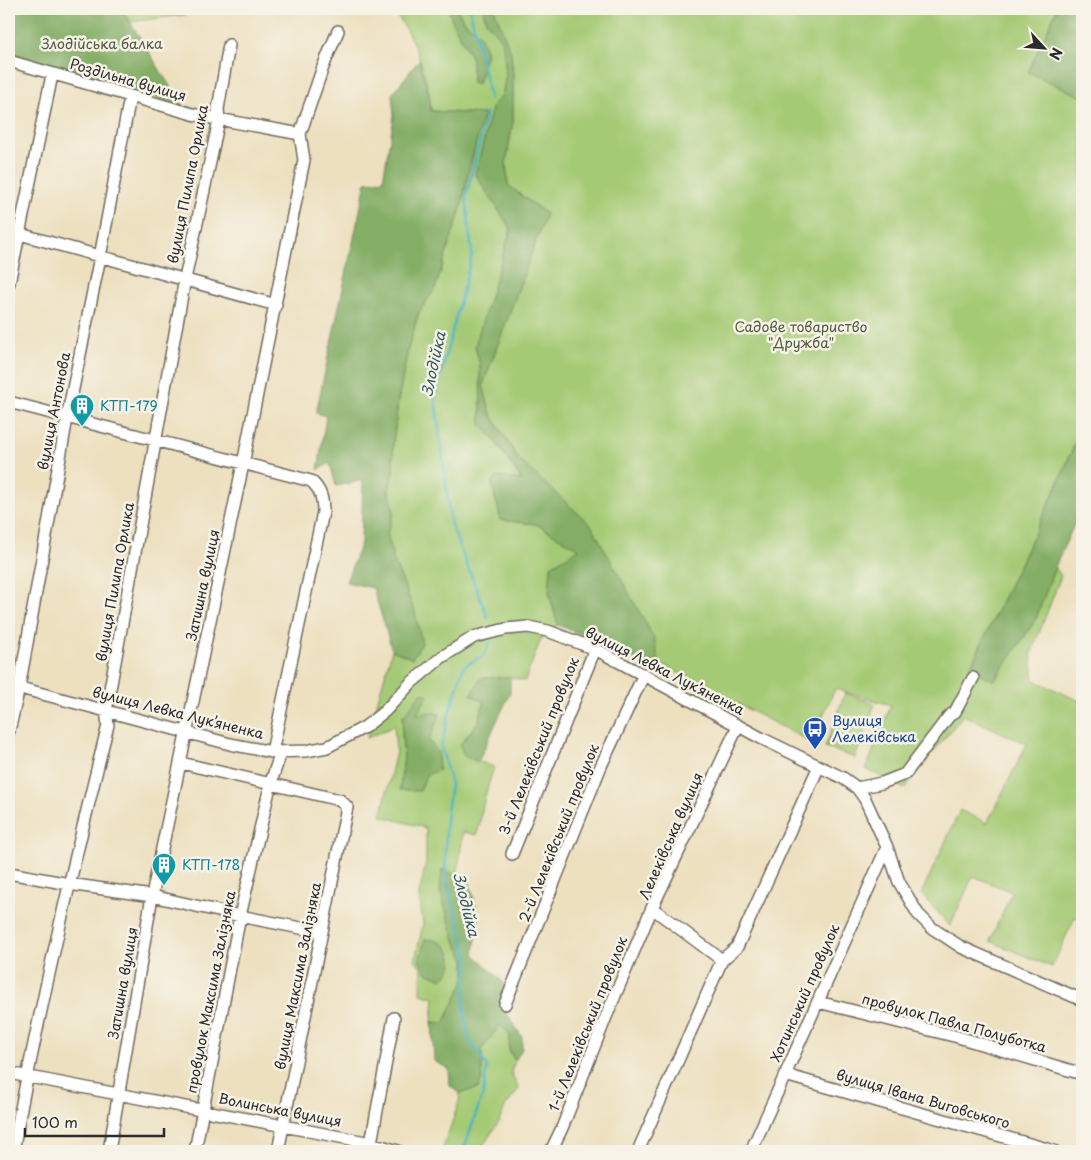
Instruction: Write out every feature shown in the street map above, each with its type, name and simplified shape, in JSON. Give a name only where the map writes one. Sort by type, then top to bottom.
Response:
[{"type":"street","name":"Затишна вулиця","points":[[109,1151],[152,896],[188,732],[304,160],[300,134],[323,67],[338,31]]},
{"type":"street","name":"вулиця Пилипа Орлика","points":[[13,1151],[26,1077],[69,884],[108,725],[106,711],[185,279],[219,120],[218,109],[229,45]]},
{"type":"street","name":"Роздільна вулиця","points":[[9,61],[130,97],[219,120],[300,134]]},
{"type":"street","points":[[9,283],[13,232],[52,75]]},
{"type":"street","name":"вулиця Антонова","points":[[9,731],[14,686],[130,97]]},
{"type":"street","points":[[13,232],[276,305]]},
{"type":"street","points":[[9,402],[243,464]]},
{"type":"street","name":"провулок Максима Залізняка","points":[[195,1151],[240,916],[271,782],[323,512],[323,500],[319,488],[312,481],[243,464]]},
{"type":"street","name":"вулиця Левка Лукʼяненка","points":[[14,686],[230,744],[277,752],[306,751],[327,747],[365,727],[385,711],[411,683],[442,657],[474,636],[506,629],[528,627],[548,631],[595,649],[738,726],[843,778],[857,788],[865,799],[887,847],[899,882],[918,914],[932,928],[962,947],[1082,1000]]},
{"type":"street","name":"3-й Лелеківський провулок","points":[[512,854],[595,649]]},
{"type":"street","name":"2-й Лелеківський провулок","points":[[504,1004],[602,766],[644,674]]},
{"type":"street","points":[[857,788],[882,783],[905,774],[949,716],[955,712],[973,678]]},
{"type":"street","name":"Лелеківська вулиця","points":[[722,960],[652,908],[738,726]]},
{"type":"street","points":[[181,763],[271,782]]},
{"type":"street","points":[[638,1151],[722,960],[737,947],[819,766]]},
{"type":"street","name":"вулиця Максима Залізняка","points":[[271,782],[340,800],[347,807],[278,1151]]},
{"type":"street","name":"Хотинський провулок","points":[[751,1151],[887,847]]},
{"type":"street","points":[[9,873],[152,896],[321,932]]},
{"type":"street","name":"1-й Лелеківський провулок","points":[[551,1151],[652,908]]},
{"type":"street","name":"провулок Павла Полуботка","points":[[818,1002],[958,1037],[1082,1074]]},
{"type":"street","points":[[368,1147],[394,1018]]},
{"type":"street","name":"Волинська вулиця","points":[[9,1073],[283,1126],[368,1147],[398,1151]]},
{"type":"street","name":"вулиця Івана Виговського","points":[[785,1075],[1054,1151]]},
{"type":"green space","name":"Злодійська балка","points":[[9,9],[122,9],[183,107],[127,88],[9,53]]},
{"type":"green space","points":[[122,9],[206,9],[184,15],[131,22]]},
{"type":"green space","points":[[392,9],[448,9],[472,59],[472,82],[478,83],[479,34],[466,23],[456,9],[483,9],[486,21],[503,42],[506,76],[502,96],[493,105],[475,174],[511,229],[475,346],[480,365],[481,425],[493,438],[522,481],[494,496],[499,509],[500,520],[536,524],[580,549],[549,592],[558,625],[541,639],[525,681],[510,677],[471,695],[484,702],[479,720],[460,745],[464,756],[494,767],[485,796],[477,835],[463,832],[457,880],[453,874],[442,869],[455,941],[465,959],[465,979],[444,1024],[432,1022],[434,998],[421,994],[422,968],[415,960],[423,924],[419,895],[426,862],[426,828],[381,816],[396,752],[394,726],[367,738],[392,650],[411,658],[415,612],[394,561],[387,533],[394,513],[389,490],[393,474],[393,446],[398,401],[408,349],[419,312],[435,289],[461,208],[483,114],[431,111],[430,98],[419,57],[400,19]],"holes":[[[427,696],[416,714],[429,741],[400,789],[404,756],[402,738],[403,717]]]},
{"type":"green space","points":[[448,9],[456,9],[466,23],[479,34],[487,52],[478,84],[472,82],[472,59]]},
{"type":"green space","points":[[483,9],[494,9],[511,53],[513,121],[506,163],[508,185],[546,214],[483,385],[491,414],[518,459],[591,525],[654,638],[659,663],[646,665],[611,646],[558,625],[549,592],[551,566],[579,549],[536,524],[500,520],[492,483],[497,477],[522,480],[493,438],[481,426],[480,365],[475,346],[511,229],[475,174],[493,105],[502,96],[506,76],[503,42],[486,21]]},
{"type":"green space","name":"Садове товариство \"Дружба\"","points":[[494,9],[1057,9],[1029,72],[1082,97],[1082,427],[1054,493],[969,669],[995,680],[1035,621],[1055,567],[1061,576],[1031,654],[1034,680],[1082,702],[1082,919],[1075,917],[1052,967],[990,941],[1012,892],[973,876],[950,926],[921,894],[960,810],[987,823],[1027,744],[963,715],[904,789],[866,769],[891,705],[835,689],[811,742],[659,663],[654,638],[591,526],[518,459],[491,414],[482,385],[546,214],[508,185],[506,163],[513,121],[513,77],[511,53]]},
{"type":"green space","points":[[1057,9],[1082,9],[1082,97],[1028,72]]},
{"type":"green space","points":[[419,60],[430,99],[431,111],[484,114],[468,171],[461,208],[435,289],[419,312],[408,349],[398,401],[393,446],[393,474],[389,490],[394,513],[387,533],[394,561],[415,612],[422,644],[412,658],[392,650],[373,588],[346,582],[361,543],[363,480],[336,486],[330,463],[318,470],[326,416],[316,413],[366,182],[383,180],[394,116],[392,94]]},
{"type":"green space","points":[[1082,427],[1082,507],[1055,567],[1035,621],[994,680],[969,670],[1054,493]]},
{"type":"green space","points":[[510,677],[510,693],[478,762],[464,756],[460,745],[479,721],[484,702],[471,695],[481,678]]},
{"type":"green space","points":[[421,693],[428,695],[417,714],[431,712],[440,714],[429,741],[438,751],[439,770],[426,775],[420,791],[400,790],[404,756],[402,738],[403,717]]},
{"type":"green space","points":[[845,693],[875,704],[855,758],[825,747]]},
{"type":"green space","points":[[442,869],[453,874],[457,880],[469,881],[479,918],[474,954],[506,985],[501,1004],[522,1037],[522,1049],[515,1061],[509,1050],[510,1035],[500,1025],[482,1049],[482,1078],[479,1088],[460,1093],[450,1086],[449,1069],[434,1061],[432,1022],[444,1023],[465,979],[465,959],[455,941],[440,891]]},
{"type":"green space","points":[[425,939],[443,944],[450,953],[452,964],[442,979],[426,972],[419,960]]},
{"type":"green space","points":[[500,1025],[510,1035],[509,1050],[515,1061],[511,1072],[519,1089],[505,1107],[499,1122],[479,1151],[442,1151],[459,1102],[460,1093],[479,1088],[482,1078],[482,1049]]},
{"type":"waterway","name":"Злодійка","points":[[470,9],[490,99]]},
{"type":"waterway","name":"Злодійка","points":[[487,112],[466,197],[472,255],[435,397],[451,525],[488,618]]},
{"type":"waterway","name":"Злодійка","points":[[463,1151],[483,1094],[487,1067],[468,1038],[464,1005],[468,957],[445,876],[446,820],[451,784],[441,747],[464,666],[483,656],[490,643]]},
{"type":"place","name":"КТП-179","points":[[82,427]]},
{"type":"place","name":"Вулиця Лелеківська","points":[[815,750]]},
{"type":"place","name":"КТП-178","points":[[164,886]]}]
